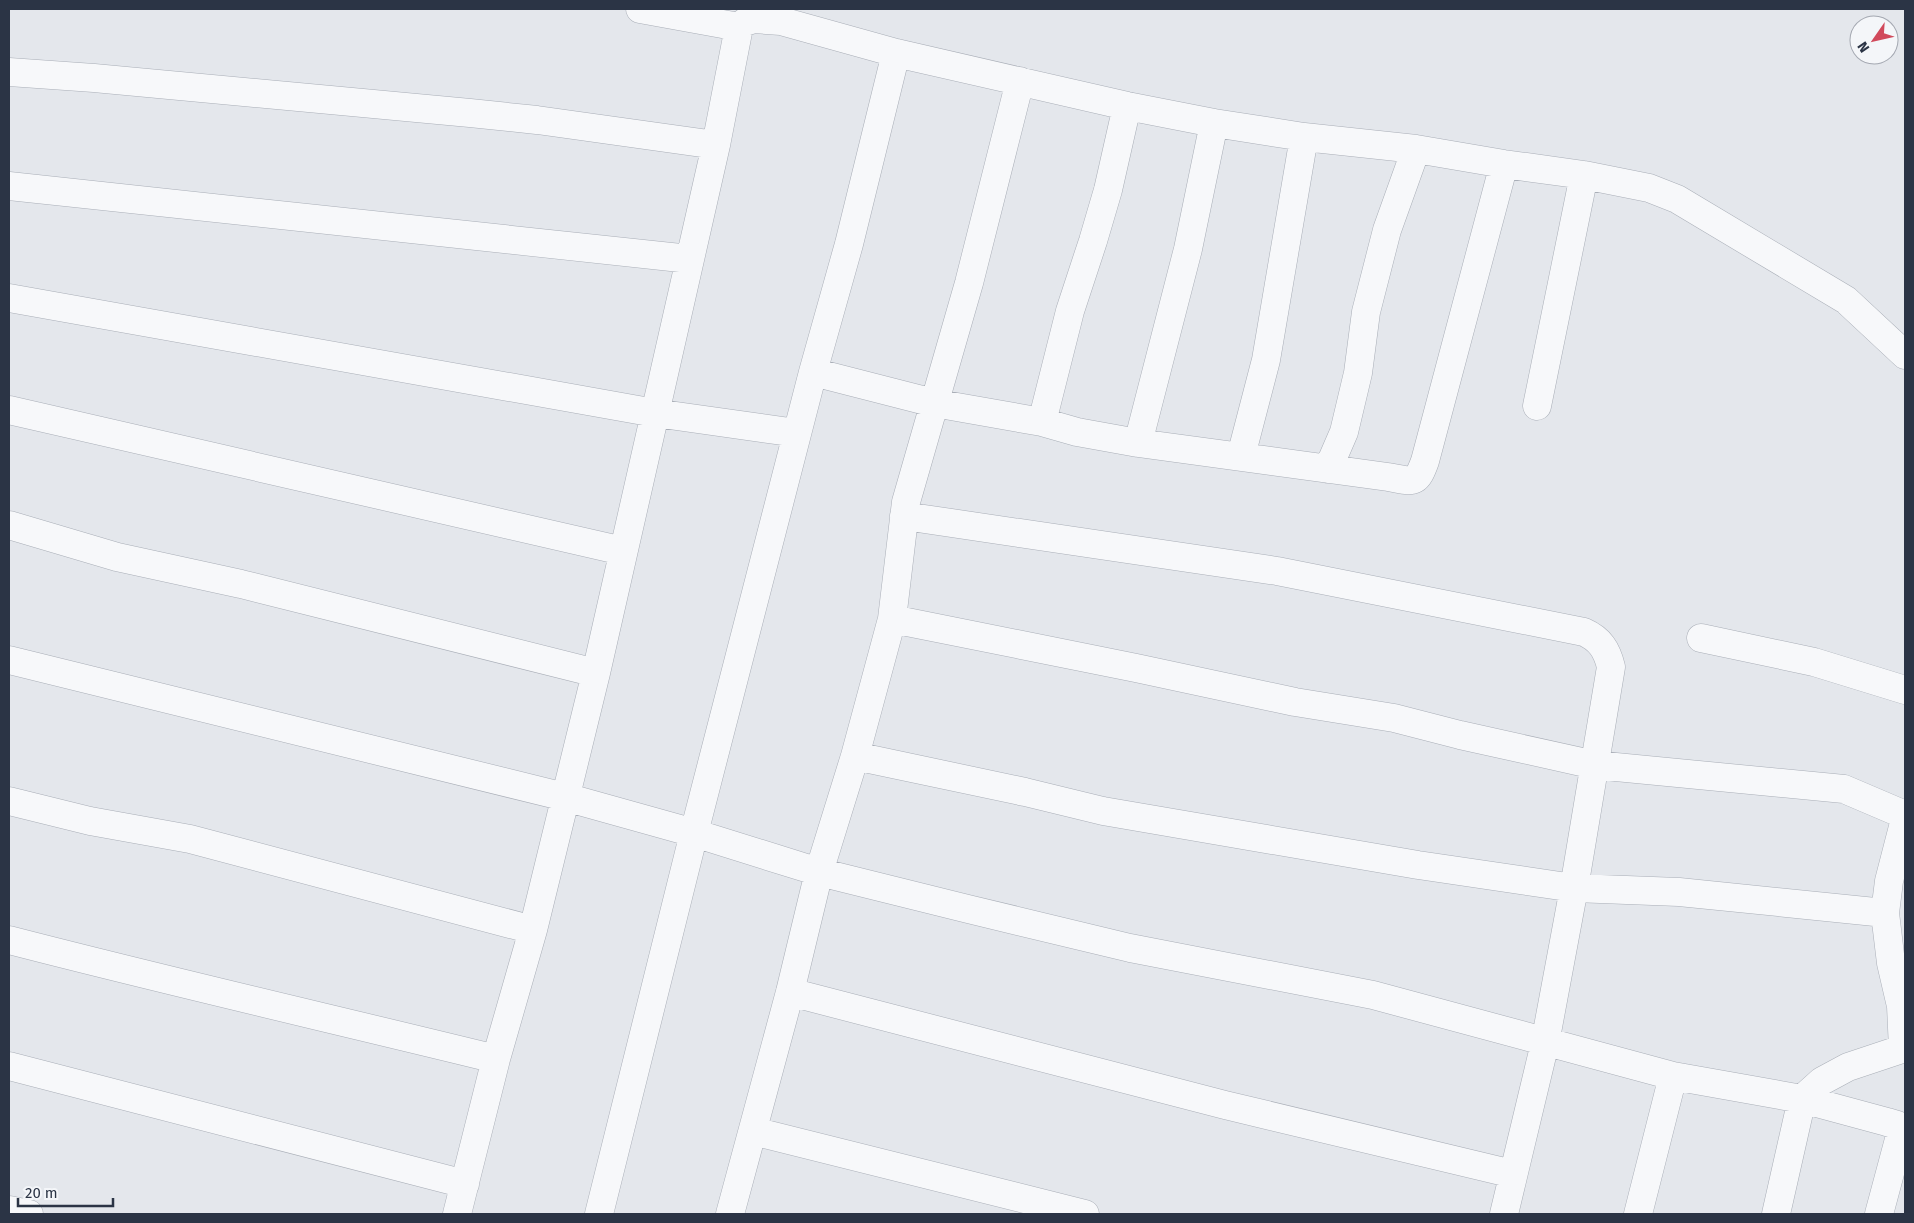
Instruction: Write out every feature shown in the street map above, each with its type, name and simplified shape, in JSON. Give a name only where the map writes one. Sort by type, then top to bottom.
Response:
[{"type":"street","points":[[640,9],[739,27]]},
{"type":"street","points":[[457,1214],[496,1059],[533,930],[596,673],[716,146],[739,27],[744,22],[754,19],[781,21],[896,53],[1127,106],[1214,123],[1304,137],[1416,149],[1584,175],[1649,188],[1677,199],[1846,300],[1905,355]]},
{"type":"street","points":[[599,1214],[694,833],[896,53]]},
{"type":"street","points":[[9,72],[470,113],[536,120],[716,146]]},
{"type":"street","points":[[730,1214],[790,992],[819,872],[855,756],[892,619],[906,502],[969,283],[1020,81]]},
{"type":"street","points":[[1042,422],[1070,311],[1108,190],[1127,106]]},
{"type":"street","points":[[1138,442],[1190,241],[1214,123]]},
{"type":"street","points":[[1241,456],[1266,360],[1304,137]]},
{"type":"street","points":[[1328,469],[1346,423],[1358,373],[1366,312],[1387,230],[1416,149]]},
{"type":"street","points":[[812,372],[934,403],[1042,422],[1077,432],[1328,469],[1409,480],[1416,479],[1425,461],[1504,164]]},
{"type":"street","points":[[1537,406],[1584,175]]},
{"type":"street","points":[[9,186],[690,259]]},
{"type":"street","points":[[9,298],[655,414],[797,433]]},
{"type":"street","points":[[9,410],[623,551]]},
{"type":"street","points":[[904,516],[1277,571],[1584,632],[1594,636],[1600,642],[1609,657],[1611,667],[1574,888],[1544,1043],[1504,1214]]},
{"type":"street","points":[[9,524],[117,557],[241,584],[596,673]]},
{"type":"street","points":[[892,619],[1295,702],[1394,718],[1594,765],[1844,789],[1905,817],[1889,881],[1885,914],[1891,963],[1901,1006],[1904,1048],[1848,1067],[1822,1081],[1802,1099],[1776,1214]]},
{"type":"street","points":[[1701,638],[1814,662],[1905,690]]},
{"type":"street","points":[[9,660],[565,796],[694,833],[819,872],[1130,948],[1373,995],[1544,1043],[1673,1076],[1802,1099],[1887,1122],[1897,1125],[1901,1132],[1879,1214]]},
{"type":"street","points":[[855,756],[1140,818],[1418,865],[1574,888],[1679,892],[1885,914]]},
{"type":"street","points":[[9,801],[90,821],[190,839],[533,930]]},
{"type":"street","points":[[9,940],[162,979],[244,997],[496,1059]]},
{"type":"street","points":[[790,992],[1225,1105],[1514,1174]]},
{"type":"street","points":[[9,1066],[465,1184]]},
{"type":"street","points":[[1638,1214],[1673,1076]]},
{"type":"street","points":[[753,1131],[1085,1214]]},
{"type":"street","points":[[9,1210],[29,1214]]}]
